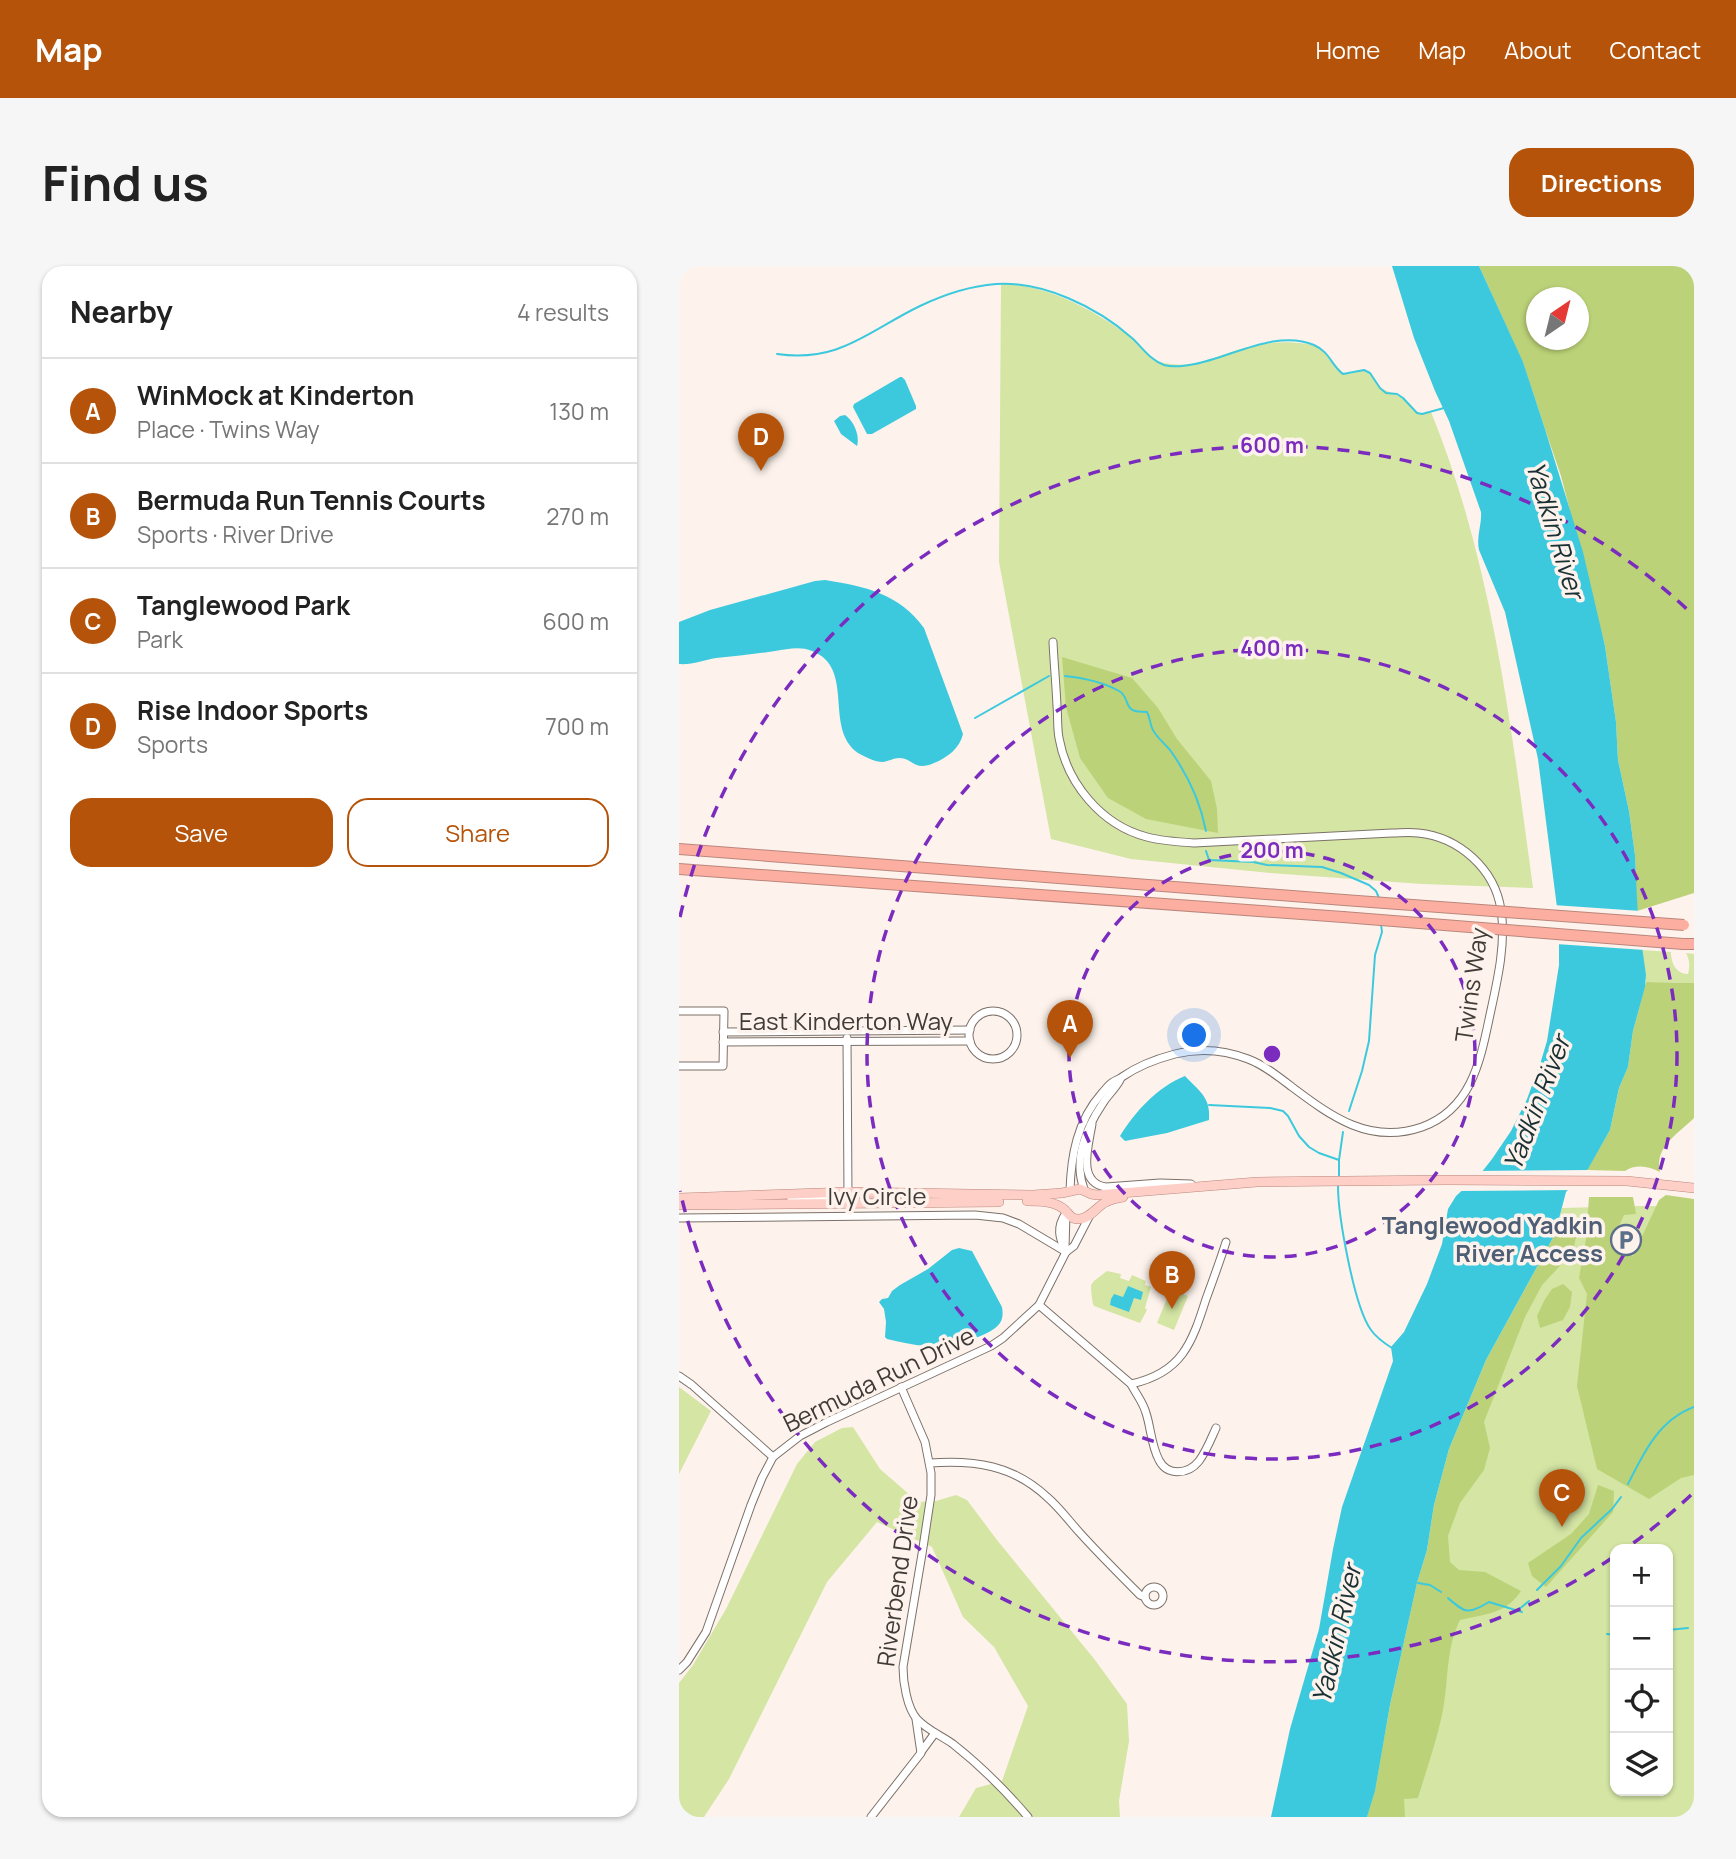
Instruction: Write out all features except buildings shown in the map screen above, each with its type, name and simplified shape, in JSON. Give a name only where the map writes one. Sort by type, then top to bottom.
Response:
[{"type":"highway","points":[[679,849],[1689,926]]},
{"type":"highway","points":[[679,869],[1688,944]]},
{"type":"main road","points":[[679,1198],[849,1192],[999,1196],[1069,1192],[1076,1189],[1088,1192],[1138,1193],[1257,1182],[1446,1180],[1627,1181],[1694,1188]]},
{"type":"main road","points":[[1065,1212],[1064,1198],[1069,1192]]},
{"type":"main road","points":[[1088,1192],[1094,1202],[1092,1212]]},
{"type":"main road","points":[[679,1205],[1031,1201],[1051,1203],[1077,1219],[1084,1219],[1108,1201],[1138,1193]]},
{"type":"street","name":"Twins Way","points":[[1053,642],[1059,738],[1069,769],[1083,793],[1113,822],[1145,836],[1194,843],[1392,833],[1436,836],[1469,853],[1486,872],[1498,895],[1502,946],[1479,1066],[1460,1100],[1442,1116],[1423,1127],[1380,1133],[1360,1129],[1331,1114],[1249,1059],[1223,1051],[1189,1050],[1156,1058],[1130,1071],[1104,1091],[1083,1121],[1072,1159],[1069,1192]]},
{"type":"street","points":[[679,1011],[724,1011],[723,1066],[679,1066]]},
{"type":"street","name":"East Kinderton Way","points":[[995,1012],[1010,1019],[1017,1035],[1011,1051],[996,1059],[980,1055],[974,1049],[969,1030],[979,1016],[995,1012]]},
{"type":"street","name":"East Kinderton Way","points":[[723,1032],[969,1030]]},
{"type":"street","points":[[780,1204],[790,1200],[848,1197],[846,1031]]},
{"type":"street","name":"East Kinderton Way","points":[[723,1042],[970,1041]]},
{"type":"street","name":"Twins Way","points":[[1088,1192],[1080,1176],[1085,1138],[1119,1080]]},
{"type":"street","name":"Twins Way","points":[[1092,1124],[1086,1166],[1089,1178],[1098,1186],[1227,1184]]},
{"type":"street","name":"Bermuda Run Drive","points":[[1065,1212],[1066,1252]]},
{"type":"street","name":"Bermuda Run Drive","points":[[679,1670],[706,1632],[751,1505],[773,1457],[800,1436],[827,1422],[1003,1338],[1039,1304],[1066,1252],[1073,1246],[1092,1212]]},
{"type":"street","name":"Ivy Circle","points":[[679,1218],[975,1215],[1003,1218],[1020,1224],[1066,1252]]},
{"type":"street","points":[[1131,1384],[1156,1376],[1169,1368],[1193,1339],[1226,1242]]},
{"type":"street","points":[[1039,1304],[1131,1384],[1147,1414],[1157,1456],[1169,1471],[1186,1471],[1196,1464],[1216,1428]]},
{"type":"street","points":[[679,1376],[773,1457]]},
{"type":"street","name":"Riverbend Drive","points":[[901,1387],[922,1435],[930,1464],[931,1494],[903,1667],[904,1685],[916,1718],[921,1753]]},
{"type":"street","points":[[930,1464],[981,1464],[1025,1480],[1049,1498],[1088,1542],[1145,1597]]},
{"type":"street","points":[[916,1718],[983,1769],[1028,1817]]},
{"type":"street","points":[[871,1817],[935,1733]]},
{"type":"green space","points":[[1479,266],[1694,266],[1694,893],[1637,911],[1635,855],[1618,760],[1616,722],[1605,646],[1561,476],[1523,363]]},
{"type":"green space","points":[[1001,284],[1035,288],[1084,307],[1128,335],[1147,354],[1160,362],[1185,365],[1270,343],[1292,342],[1315,346],[1342,372],[1350,374],[1364,370],[1373,376],[1380,388],[1403,398],[1413,410],[1422,414],[1431,412],[1452,469],[1485,587],[1517,767],[1533,888],[1422,884],[1131,859],[1051,839],[999,562]]},
{"type":"green space","points":[[1062,657],[1132,678],[1158,708],[1177,739],[1211,781],[1217,809],[1218,833],[1146,819],[1108,798],[1080,758],[1066,707]]},
{"type":"green space","points":[[1642,950],[1671,952],[1675,967],[1688,974],[1686,953],[1694,954],[1694,983],[1646,982]]},
{"type":"green space","points":[[1646,982],[1694,983],[1694,1118],[1664,1148],[1659,1163],[1660,1172],[1642,1167],[1625,1171],[1587,1170],[1610,1130],[1619,1088],[1628,1067],[1633,1031]]},
{"type":"green space","points":[[1666,1195],[1694,1199],[1694,1475],[1681,1478],[1649,1499],[1597,1469],[1577,1386],[1587,1294],[1579,1278],[1586,1239],[1589,1197],[1633,1197],[1636,1214],[1624,1215],[1610,1245],[1633,1256],[1659,1200]]},
{"type":"green space","points":[[1694,1206],[1694,1817],[1367,1817],[1417,1583],[1555,1234],[1562,1208]]},
{"type":"green space","points":[[1578,1227],[1573,1252],[1542,1285],[1525,1317],[1484,1422],[1490,1448],[1484,1470],[1460,1503],[1448,1536],[1450,1562],[1459,1570],[1485,1572],[1521,1591],[1502,1609],[1460,1620],[1452,1643],[1440,1725],[1418,1798],[1404,1799],[1405,1817],[1367,1817],[1375,1791],[1390,1705],[1417,1583],[1427,1550],[1434,1505],[1449,1449],[1486,1360],[1556,1228]]},
{"type":"green space","points":[[1107,1271],[1121,1274],[1120,1278],[1129,1281],[1132,1275],[1146,1281],[1145,1285],[1151,1287],[1145,1308],[1147,1310],[1140,1323],[1094,1306],[1091,1285]]},
{"type":"green space","points":[[1563,1284],[1572,1292],[1570,1307],[1563,1320],[1540,1328],[1537,1316],[1544,1301],[1552,1289]]},
{"type":"green space","points":[[1171,1289],[1188,1296],[1174,1330],[1157,1323]]},
{"type":"green space","points":[[679,1387],[711,1411],[679,1474]]},
{"type":"green space","points":[[853,1427],[880,1469],[918,1502],[936,1501],[956,1495],[967,1500],[1127,1704],[1129,1741],[1119,1801],[1120,1817],[959,1817],[976,1788],[1002,1781],[1028,1706],[994,1647],[963,1617],[932,1547],[877,1522],[827,1582],[729,1779],[704,1817],[679,1817],[679,1683],[693,1665],[726,1609],[797,1464],[815,1442],[842,1428]]},
{"type":"green space","points":[[1598,1485],[1614,1491],[1613,1512],[1546,1587],[1532,1576],[1528,1563],[1571,1534],[1589,1514]]},
{"type":"water","name":"Yadkin River","points":[[1392,266],[1479,266],[1523,362],[1583,552],[1605,646],[1616,722],[1618,760],[1635,855],[1638,918],[1646,975],[1628,1067],[1619,1088],[1610,1130],[1588,1169],[1566,1192],[1555,1234],[1486,1360],[1449,1449],[1434,1505],[1427,1550],[1417,1583],[1390,1705],[1375,1791],[1367,1817],[1271,1817],[1290,1729],[1319,1629],[1342,1507],[1393,1361],[1391,1347],[1404,1332],[1427,1284],[1442,1244],[1448,1209],[1456,1196],[1492,1159],[1511,1131],[1527,1099],[1547,1041],[1559,965],[1559,923],[1538,759],[1505,612],[1479,550],[1481,512],[1449,421],[1414,338]]},
{"type":"water","points":[[900,377],[905,380],[916,409],[872,434],[867,434],[853,407],[854,404]]},
{"type":"water","points":[[845,415],[855,429],[857,446],[841,434],[834,421]]},
{"type":"water","points":[[825,580],[854,585],[892,599],[914,616],[924,628],[963,734],[959,744],[948,755],[922,766],[899,758],[877,761],[858,753],[848,742],[842,729],[833,671],[825,659],[812,651],[789,649],[679,664],[679,622],[710,610]]},
{"type":"water","points":[[1185,1076],[1206,1100],[1209,1120],[1167,1133],[1125,1141],[1120,1136],[1148,1101]]},
{"type":"water","points":[[959,1248],[972,1251],[1002,1307],[1000,1323],[977,1337],[943,1345],[921,1346],[887,1339],[884,1309],[879,1302],[888,1298],[900,1285]]},
{"type":"water","points":[[1128,1286],[1143,1292],[1141,1300],[1134,1298],[1129,1312],[1110,1305],[1114,1294],[1123,1297]]},
{"type":"pier","points":[[1553,905],[1641,911],[1645,950],[1556,944]]},
{"type":"pier","points":[[1591,1170],[1573,1190],[1457,1191],[1477,1171]]},
{"type":"waterway","points":[[777,354],[799,356],[836,349],[947,295],[986,285],[1014,284],[1050,292],[1086,306],[1118,327],[1150,357],[1164,365],[1191,365],[1270,342],[1300,341],[1319,348],[1343,374],[1364,370],[1370,373],[1380,388],[1386,393],[1397,394],[1403,398],[1417,413],[1444,408]]},
{"type":"waterway","points":[[975,718],[1049,676]]},
{"type":"waterway","points":[[1065,676],[1113,688],[1124,695],[1131,709],[1147,712],[1153,731],[1170,750],[1188,778],[1206,831]]},
{"type":"waterway","points":[[1206,851],[1209,860],[1322,867],[1369,885],[1379,898]]},
{"type":"waterway","points":[[1349,1111],[1369,1041],[1375,955],[1382,932],[1381,924]]},
{"type":"waterway","points":[[1209,1105],[1283,1111],[1309,1147],[1339,1160]]},
{"type":"waterway","points":[[1339,1177],[1343,1132]]},
{"type":"waterway","points":[[1338,1186],[1344,1238],[1359,1302],[1371,1330],[1392,1348]]},
{"type":"waterway","points":[[1628,1484],[1654,1438],[1671,1420],[1694,1407]]},
{"type":"waterway","points":[[1537,1590],[1561,1566],[1581,1538],[1621,1497]]},
{"type":"waterway","points":[[1418,1583],[1430,1585],[1441,1592]]},
{"type":"waterway","points":[[1448,1598],[1467,1610],[1476,1609],[1489,1602],[1522,1612]]},
{"type":"waterway","points":[[1518,1610],[1529,1601]]},
{"type":"waterway","points":[[1673,1630],[1688,1628]]},
{"type":"place","name":"Rise Indoor Sports","points":[[761,471]]},
{"type":"place","name":"WinMock at Kinderton","points":[[1070,1058]]},
{"type":"place","name":"Tanglewood Yadkin River Access","points":[[1626,1240]]},
{"type":"place","name":"Bermuda Run Tennis Courts","points":[[1172,1309]]},
{"type":"place","name":"Tanglewood Park","points":[[1562,1527]]}]
